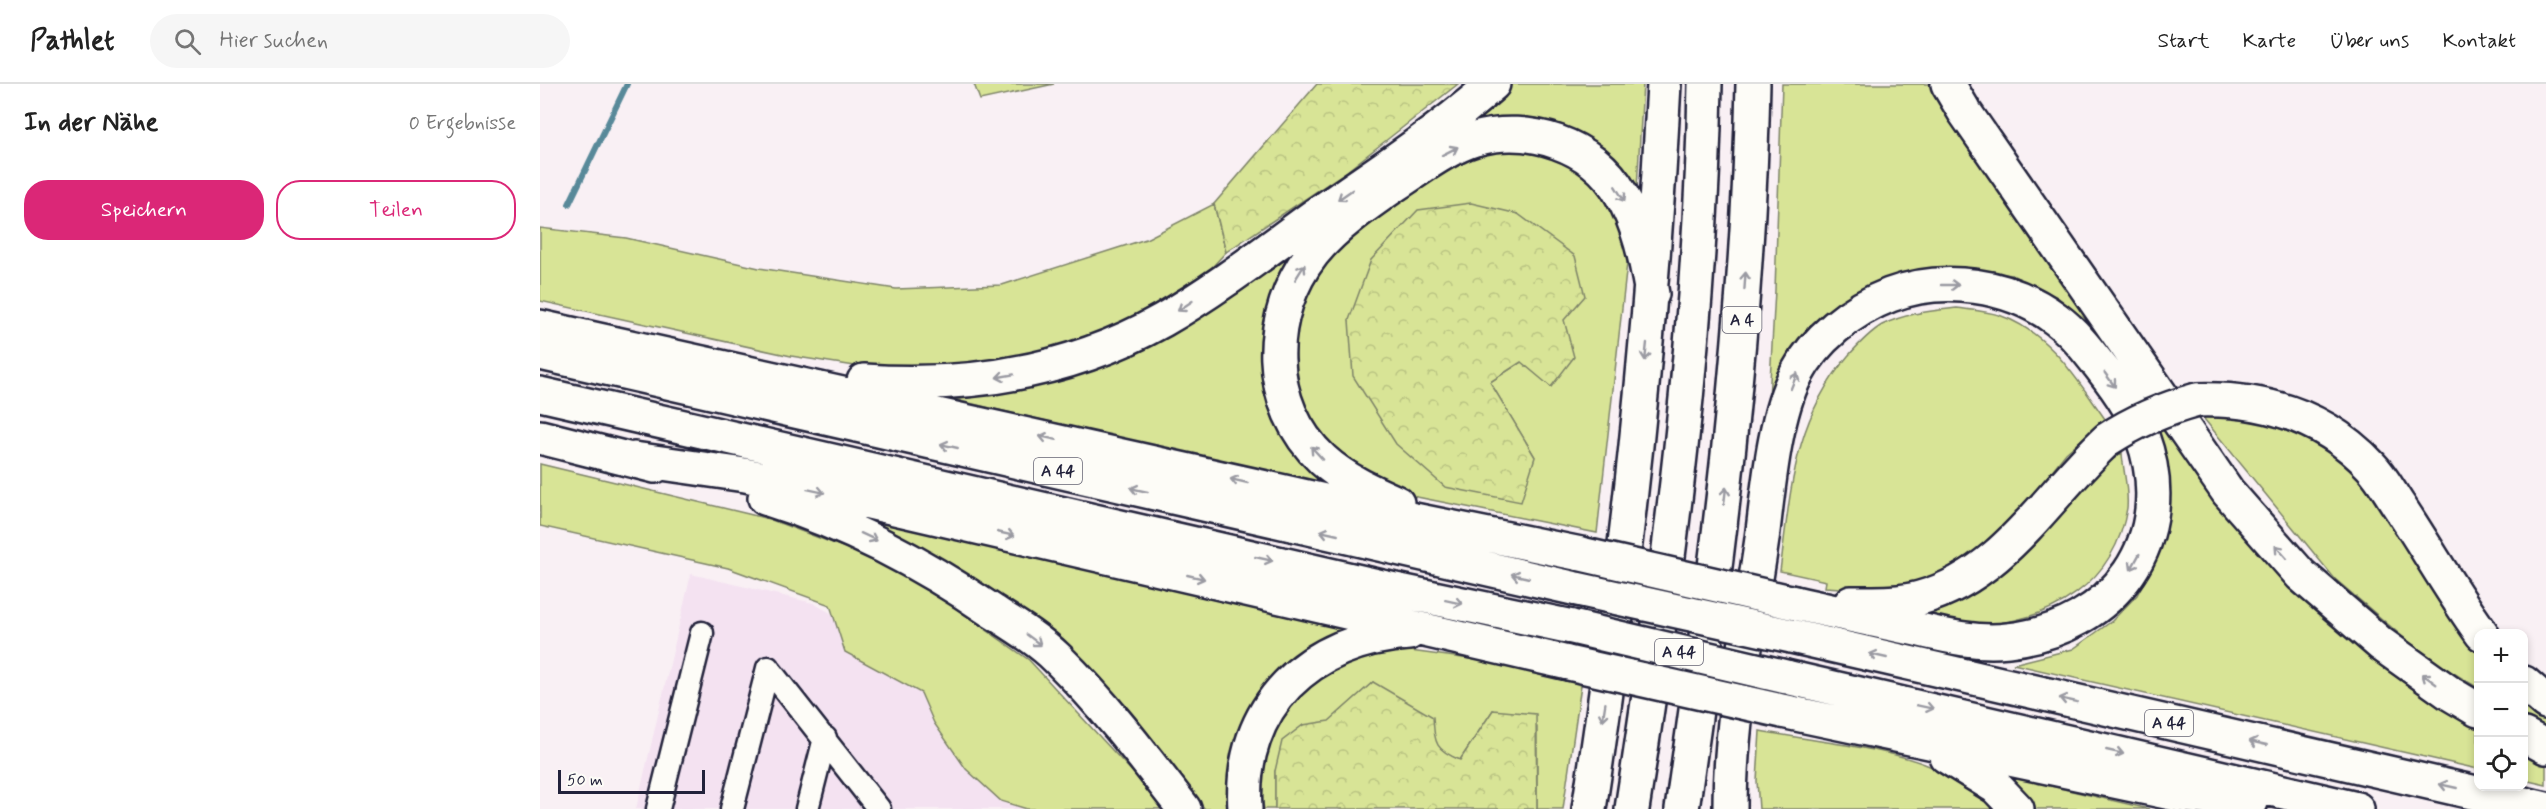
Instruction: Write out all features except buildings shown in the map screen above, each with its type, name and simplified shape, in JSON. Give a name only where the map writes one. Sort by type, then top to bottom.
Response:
[{"type":"highway","points":[[756,374],[909,384],[971,381],[1040,370],[1108,346],[1163,320],[1230,275],[1430,135],[1492,84]]},
{"type":"highway","points":[[1589,809],[1627,539],[1652,294],[1664,84]]},
{"type":"highway","points":[[1632,809],[1673,521],[1689,377],[1700,240],[1705,84]]},
{"type":"highway","name":"A 4","points":[[1682,809],[1718,554],[1743,310],[1753,84]]},
{"type":"highway","points":[[1948,84],[1964,111],[2228,492],[2301,576],[2381,645],[2474,708]]},
{"type":"highway","points":[[1460,528],[1364,489],[1323,459],[1296,426],[1280,382],[1278,339],[1284,303],[1312,254],[1327,236],[1363,208],[1449,150],[1475,139],[1503,134],[1522,135],[1543,138],[1573,148],[1610,179],[1620,191],[1635,226],[1652,294]]},
{"type":"highway","points":[[540,327],[1581,554],[1795,603],[1949,636],[2006,641],[2067,625],[2095,611],[2111,597],[2137,562],[2151,516],[2151,473],[2142,435],[2130,408],[2071,331],[2054,317],[2008,294],[1983,287],[1953,284],[1904,290],[1863,309],[1821,339],[1805,360],[1794,378],[1776,437],[1732,743],[1730,809]]},
{"type":"highway","name":"A 44","points":[[540,353],[2546,809]]},
{"type":"highway","name":"A 44","points":[[540,394],[1392,589],[1572,627],[2357,809]]},
{"type":"highway","points":[[1795,603],[1903,601],[1946,588],[1995,558],[2022,534],[2081,464],[2108,440],[2135,422],[2165,409],[2197,400],[2231,399],[2265,404],[2298,414],[2332,432],[2372,466],[2417,533],[2450,590],[2479,629]]},
{"type":"highway","points":[[540,437],[634,459],[840,524],[885,545],[944,578],[1056,657],[1119,723],[1184,809]]},
{"type":"highway","points":[[634,459],[745,475],[1923,743],[2181,795],[2234,800],[2289,809]]},
{"type":"highway","points":[[1704,809],[1718,554]]},
{"type":"highway","points":[[1245,809],[1244,789],[1252,747],[1276,698],[1296,675],[1313,661],[1339,647],[1395,634],[1434,631]]},
{"type":"highway","points":[[2528,687],[2546,702]]},
{"type":"highway","points":[[2527,737],[2546,747]]},
{"type":"highway","points":[[1923,743],[1984,778],[2017,809]]},
{"type":"lane","points":[[658,809],[702,633]]},
{"type":"lane","points":[[732,809],[768,668],[879,809]]},
{"type":"lane","points":[[807,809],[825,738]]},
{"type":"shaded area","points":[[691,574],[813,603],[920,664],[1082,809],[636,809]]},
{"type":"green space","points":[[974,84],[1054,84],[980,100]]},
{"type":"green space","points":[[1317,84],[1458,84],[1347,171],[1226,252],[1214,204]]},
{"type":"green space","points":[[1506,84],[1643,84],[1636,206],[1618,178],[1505,127],[1333,221],[1269,345],[1349,491],[939,396],[1064,372]]},
{"type":"green space","points":[[1782,84],[1931,84],[1948,115],[2093,326],[2057,297],[2012,275],[1949,267],[1896,279],[1768,418]]},
{"type":"green space","points":[[1501,148],[1534,150],[1566,159],[1594,181],[1621,224],[1627,263],[1597,533],[1397,493],[1323,444],[1299,399],[1290,367],[1302,296],[1337,243],[1467,157]],"holes":[[[1349,320],[1573,358],[1521,362],[1490,382],[1535,457]]]},
{"type":"green space","points":[[1471,203],[1518,214],[1575,256],[1585,296],[1564,320],[1574,357],[1551,387],[1521,362],[1490,382],[1535,457],[1521,502],[1445,487],[1396,444],[1353,376],[1349,320],[1371,260],[1418,210]]},
{"type":"green space","points":[[1214,204],[1226,252],[1203,277],[1110,329],[1025,356],[969,365],[874,369],[791,356],[540,301],[540,228],[626,238],[759,268],[896,289],[1002,285],[1146,239]]},
{"type":"green space","points":[[1957,308],[1999,315],[2033,333],[2060,358],[2105,419],[2066,453],[2019,512],[1977,552],[1927,579],[1873,590],[1825,587],[1826,581],[1780,571],[1792,485],[1805,431],[1830,381],[1855,348],[1882,325],[1909,315]]},
{"type":"green space","points":[[2200,414],[2269,415],[2344,450],[2474,637],[2474,686],[2424,655],[2335,579]]},
{"type":"green space","points":[[2169,422],[2266,552],[2474,723],[2474,768],[2013,664],[2073,649],[2112,621],[2137,595],[2159,553],[2168,509],[2156,428]]},
{"type":"green space","points":[[2122,453],[2127,488],[2127,508],[2120,534],[2109,557],[2094,577],[2076,593],[2032,616],[1980,625],[1950,623],[1899,613]]},
{"type":"green space","points":[[540,464],[769,519],[880,561],[938,596],[1029,660],[1149,790],[1161,809],[1027,809],[1001,801],[966,769],[934,723],[921,693],[845,652],[830,605],[728,568],[540,526]]},
{"type":"green space","points":[[873,517],[1353,627],[1294,656],[1264,691],[1232,809],[1205,809],[1137,726],[870,526]]},
{"type":"green space","points":[[1395,649],[1508,664],[1581,685],[1563,809],[1537,809],[1537,727],[1493,710],[1460,760],[1445,754],[1373,682],[1329,722],[1303,726],[1275,771],[1275,809],[1264,809],[1261,793],[1266,744],[1300,691],[1346,662]]},
{"type":"green space","points":[[1373,682],[1433,717],[1434,733],[1438,744],[1445,752],[1460,760],[1493,710],[1536,714],[1537,809],[1275,809],[1275,771],[1282,741],[1303,725],[1329,721]]},
{"type":"green space","points":[[2528,696],[2546,712],[2546,727],[2528,718]]},
{"type":"green space","points":[[1760,731],[1871,749],[1913,760],[1958,780],[1998,809],[1759,809],[1757,781]]},
{"type":"green space","points":[[2528,753],[2546,764],[2546,785],[2528,781]]},
{"type":"green space","points":[[2012,777],[2149,809],[2036,809]]},
{"type":"waterway","points":[[569,204],[627,84]]}]
